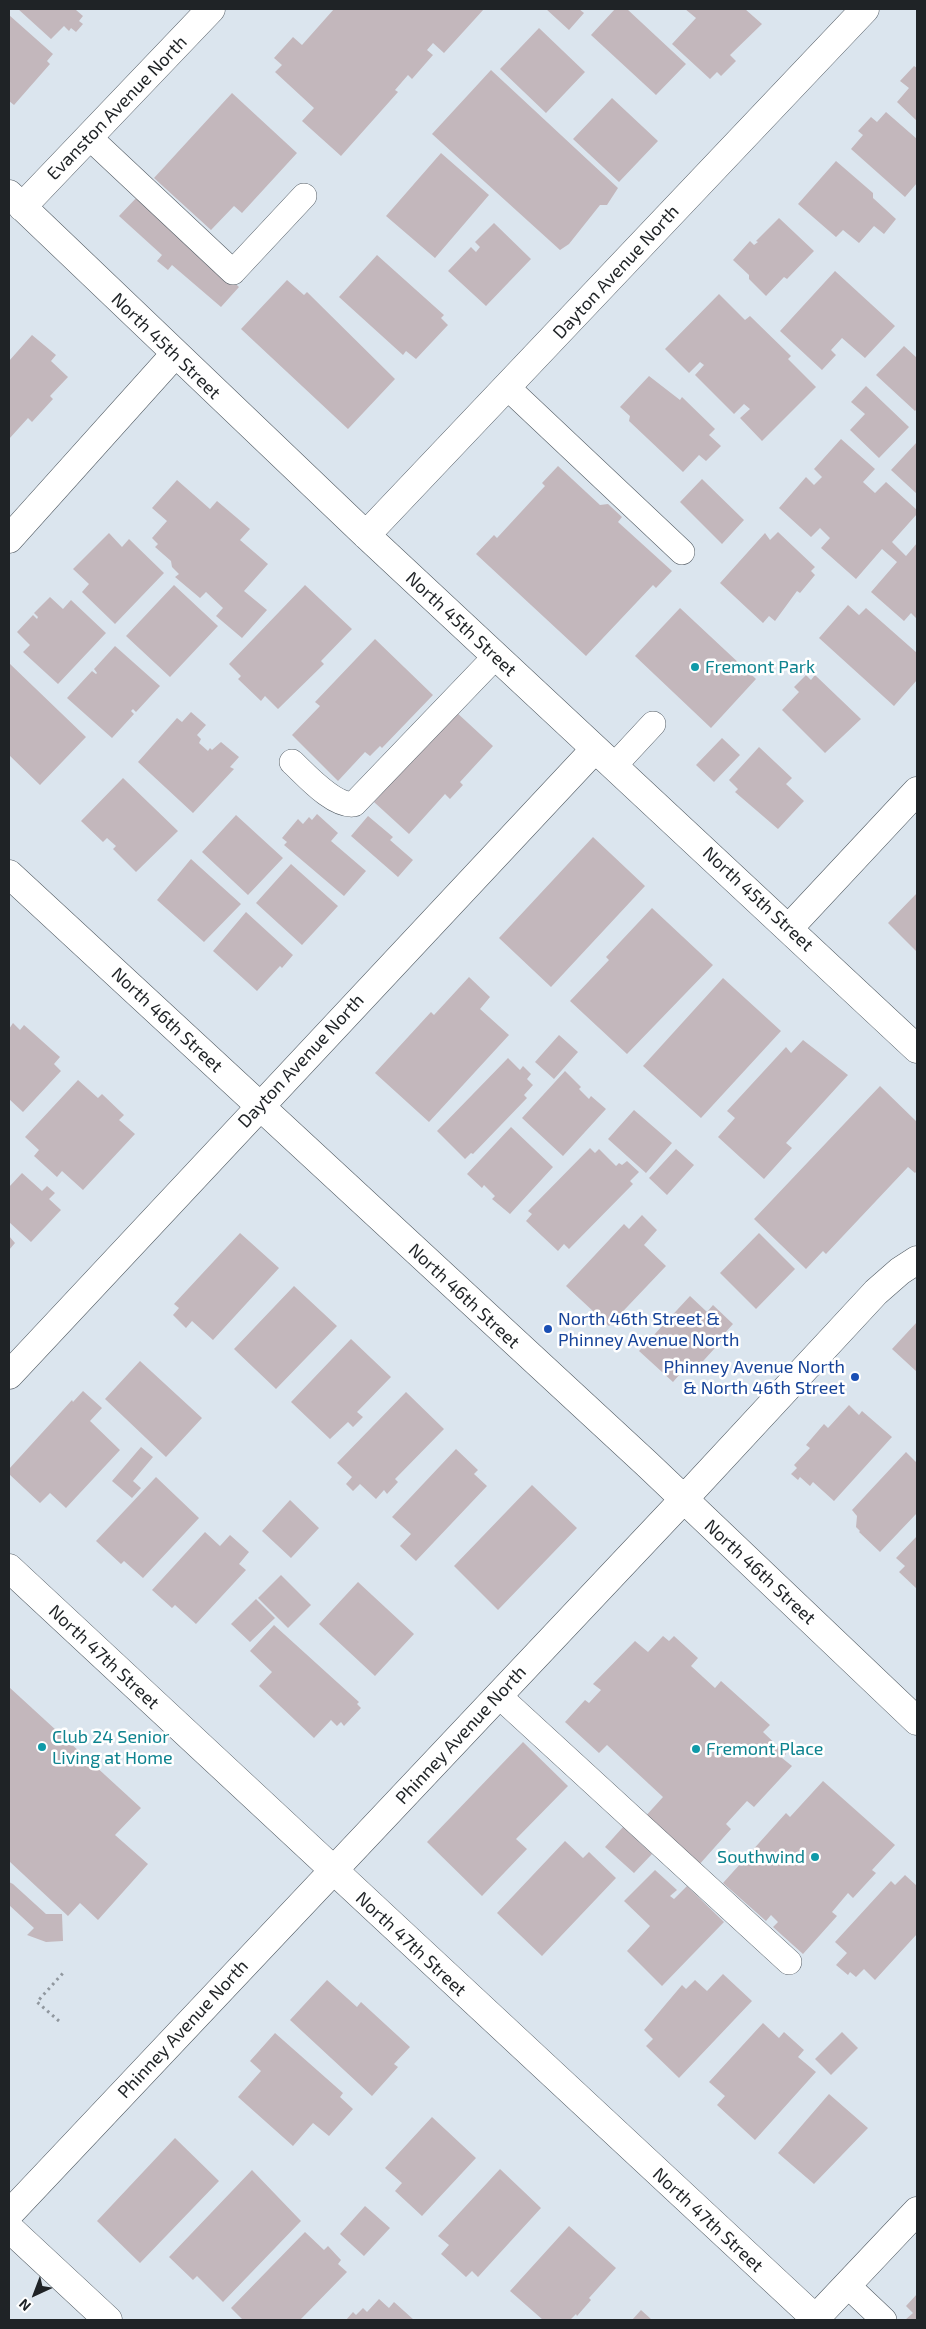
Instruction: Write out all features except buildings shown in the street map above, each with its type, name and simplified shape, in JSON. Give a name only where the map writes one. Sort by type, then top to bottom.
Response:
[{"type":"street","name":"Evanston Avenue North","points":[[16,201],[89,137],[211,9]]},
{"type":"street","name":"Dayton Avenue North","points":[[366,535],[865,9]]},
{"type":"street","name":"North 45th Street","points":[[16,201],[366,535],[917,1049]]},
{"type":"street","points":[[9,539],[175,354]]},
{"type":"street","name":"Dayton Avenue North","points":[[9,1375],[259,1106],[605,757]]},
{"type":"street","points":[[789,928],[917,791]]},
{"type":"street","name":"North 46th Street","points":[[9,874],[684,1499],[917,1721]]},
{"type":"street","name":"Phinney Avenue North","points":[[9,2214],[684,1499],[876,1292],[900,1271],[917,1260]]},
{"type":"street","name":"North 47th Street","points":[[9,1568],[815,2319]]},
{"type":"street","points":[[815,2319],[917,2211]]},
{"type":"street","points":[[9,2228],[108,2320]]},
{"type":"lane","points":[[89,137],[233,272],[304,196]]},
{"type":"lane","points":[[507,387],[682,552]]},
{"type":"lane","points":[[292,762],[332,798],[346,805],[354,804],[496,656]]},
{"type":"lane","points":[[605,757],[653,724]]},
{"type":"lane","points":[[498,1695],[789,1962]]},
{"type":"lane","points":[[847,2285],[884,2320]]},
{"type":"path","points":[[59,2021],[37,2002],[63,1973]]},
{"type":"place","name":"Fremont Park","points":[[695,667]]},
{"type":"place","name":"North 46th Street & Phinney Avenue North","points":[[548,1329]]},
{"type":"place","name":"Phinney Avenue North & North 46th Street","points":[[855,1377]]},
{"type":"place","name":"Club 24 Senior Living at Home","points":[[42,1747]]},
{"type":"place","name":"Fremont Place","points":[[696,1749]]},
{"type":"place","name":"Southwind","points":[[815,1857]]}]
